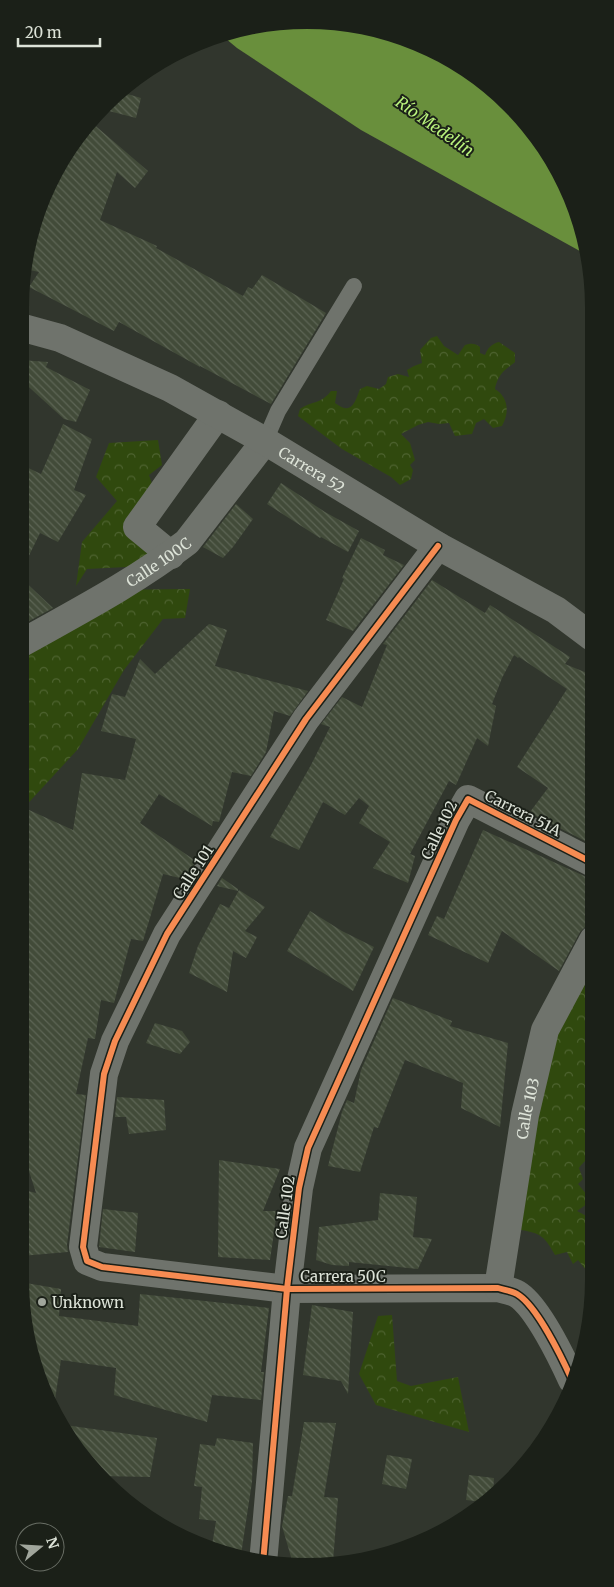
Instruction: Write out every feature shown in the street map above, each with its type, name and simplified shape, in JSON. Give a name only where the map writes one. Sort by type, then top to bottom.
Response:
[{"type":"street","name":"Carrera 52","points":[[29,329],[60,338],[170,388],[218,414],[438,546],[556,610],[585,632]]},
{"type":"street","points":[[171,555],[137,527],[218,414]]},
{"type":"street","name":"Calle 100C","points":[[29,639],[123,586],[171,555],[187,542],[265,441]]},
{"type":"street","name":"Calle 101","points":[[87,1261],[84,1247],[104,1074],[115,1041],[167,934],[306,719],[438,546]]},
{"type":"street","name":"Carrera 51A","points":[[468,799],[585,859]]},
{"type":"street","name":"Calle 102","points":[[265,1555],[287,1289],[299,1188],[308,1148],[456,820],[468,799]]},
{"type":"street","name":"Calle 103","points":[[498,1288],[525,1115],[545,1030],[585,955]]},
{"type":"street","name":"Carrera 50C","points":[[87,1261],[102,1267],[287,1289],[498,1288],[517,1294],[534,1310],[569,1373]]},
{"type":"lane","points":[[265,441],[278,411],[354,286]]},
{"type":"green space","points":[[437,336],[444,346],[458,355],[465,345],[471,344],[480,347],[480,353],[485,355],[490,347],[499,342],[515,353],[515,362],[501,374],[495,389],[503,396],[507,410],[502,426],[493,428],[484,419],[476,423],[472,434],[455,436],[449,423],[428,422],[401,434],[410,443],[415,460],[410,465],[413,470],[411,479],[400,485],[391,477],[342,449],[298,416],[300,409],[320,400],[331,391],[337,391],[335,403],[341,407],[349,408],[354,403],[360,389],[367,386],[379,389],[386,384],[388,377],[398,374],[409,377],[407,370],[422,363],[420,350],[431,338]]},
{"type":"green space","points":[[158,440],[162,465],[149,475],[159,504],[140,533],[187,542],[146,566],[87,569],[76,586],[82,542],[117,501],[96,477],[109,443]]},
{"type":"green space","points":[[190,589],[185,618],[163,619],[124,670],[78,749],[29,802],[29,649],[100,590]]},
{"type":"green space","points":[[585,979],[585,1161],[579,1168],[583,1179],[578,1184],[585,1192],[585,1205],[577,1211],[585,1215],[585,1269],[578,1260],[573,1264],[567,1252],[555,1255],[538,1234],[521,1230],[521,1110]]},
{"type":"green space","points":[[392,1315],[397,1381],[411,1386],[458,1377],[469,1432],[376,1405],[359,1374],[378,1316]]},
{"type":"water","name":"Río Medellín","points":[[325,29],[379,38],[430,57],[446,66],[476,86],[504,110],[528,138],[557,184],[576,235],[580,251],[361,130],[228,40],[271,31]]},
{"type":"building","points":[[128,94],[141,98],[136,118],[109,111]]},
{"type":"building","points":[[96,126],[148,171],[135,188],[117,172],[100,220],[157,246],[156,248],[243,296],[248,287],[252,289],[262,275],[326,313],[271,404],[119,322],[114,331],[29,287],[39,272],[31,270],[38,235],[50,201],[66,168]]},
{"type":"building","points":[[29,361],[48,362],[46,367],[90,390],[76,422],[64,419],[29,387]]},
{"type":"building","points":[[63,424],[92,439],[74,490],[86,495],[58,542],[40,533],[29,556],[29,468],[41,474]]},
{"type":"building","points":[[281,483],[325,512],[359,531],[348,552],[320,538],[267,504]]},
{"type":"building","points":[[236,504],[253,519],[223,558],[203,547]]},
{"type":"building","points":[[361,538],[385,550],[383,555],[404,565],[353,631],[326,620],[344,579],[342,578]]},
{"type":"building","points":[[432,580],[485,613],[490,605],[570,657],[565,664],[585,672],[585,841],[530,812],[548,788],[517,767],[567,689],[514,655],[502,678],[492,704],[496,706],[488,746],[477,738],[456,785],[449,781],[410,854],[415,856],[408,883],[373,868],[390,842],[359,823],[369,806],[359,798],[345,815],[323,802],[299,850],[270,837],[311,765],[330,727],[321,724],[342,697],[362,707],[387,645],[383,644]]},
{"type":"building","points":[[29,585],[53,608],[29,621]]},
{"type":"building","points":[[209,624],[227,630],[215,666],[308,691],[290,716],[274,711],[266,752],[251,776],[232,772],[219,822],[213,821],[212,826],[159,794],[140,823],[196,861],[184,879],[163,874],[143,941],[131,939],[114,1003],[101,1000],[95,1039],[88,1038],[76,1094],[86,1095],[67,1245],[68,1252],[29,1255],[29,1191],[36,1193],[29,1171],[29,810],[73,830],[82,773],[125,780],[136,739],[101,731],[112,694],[125,697],[140,659],[155,674]]},
{"type":"building","points":[[483,830],[585,876],[585,927],[580,932],[559,971],[502,931],[488,963],[428,935],[437,916],[444,919]]},
{"type":"building","points":[[222,878],[238,889],[238,891],[217,886]]},
{"type":"building","points":[[239,890],[265,907],[245,931],[257,937],[246,958],[233,951],[227,992],[189,973],[198,946],[220,904],[229,908]]},
{"type":"building","points":[[310,911],[342,931],[374,947],[353,991],[287,951]]},
{"type":"building","points":[[393,998],[452,1021],[450,1026],[508,1043],[500,1127],[461,1108],[463,1083],[405,1060],[378,1128],[374,1127],[360,1172],[328,1166],[342,1112],[347,1100],[354,1103],[361,1070]]},
{"type":"building","points":[[155,1023],[182,1031],[190,1042],[180,1054],[146,1043]]},
{"type":"building","points":[[117,1097],[164,1100],[166,1130],[129,1134],[126,1117],[115,1117]]},
{"type":"building","points":[[219,1160],[280,1169],[263,1211],[277,1211],[270,1260],[218,1257]]},
{"type":"building","points":[[380,1193],[417,1197],[413,1237],[432,1239],[418,1269],[349,1262],[349,1266],[332,1265],[316,1260],[319,1227],[378,1220]]},
{"type":"building","points":[[103,1209],[138,1213],[135,1252],[99,1247]]},
{"type":"building","points":[[29,1284],[61,1289],[59,1316],[138,1326],[140,1294],[269,1308],[261,1372],[264,1372],[261,1400],[212,1395],[207,1422],[114,1395],[116,1368],[61,1360],[55,1398],[38,1352],[31,1316]]},
{"type":"building","points":[[312,1305],[353,1312],[348,1394],[341,1381],[303,1375]]},
{"type":"building","points":[[304,1422],[336,1423],[324,1497],[338,1498],[333,1557],[291,1558],[282,1526],[288,1496],[292,1496]]},
{"type":"building","points":[[70,1426],[157,1438],[150,1477],[109,1476],[86,1449]]},
{"type":"building","points":[[217,1438],[253,1443],[252,1482],[242,1550],[213,1541],[216,1521],[199,1519],[202,1487],[194,1486],[200,1444],[215,1446]]},
{"type":"building","points":[[387,1455],[412,1459],[406,1489],[382,1484]]},
{"type":"building","points":[[469,1475],[494,1478],[494,1486],[476,1501],[466,1500]]},
{"type":"cycle path","points":[[438,546],[306,719],[167,934],[115,1041],[104,1074],[83,1247],[87,1261],[102,1267],[287,1289],[498,1288],[517,1294],[533,1309],[569,1373]]},
{"type":"cycle path","points":[[264,1555],[287,1289],[299,1188],[308,1148],[456,820],[468,799],[585,859]]},
{"type":"place","name":"Unknown","points":[[42,1302]]}]
